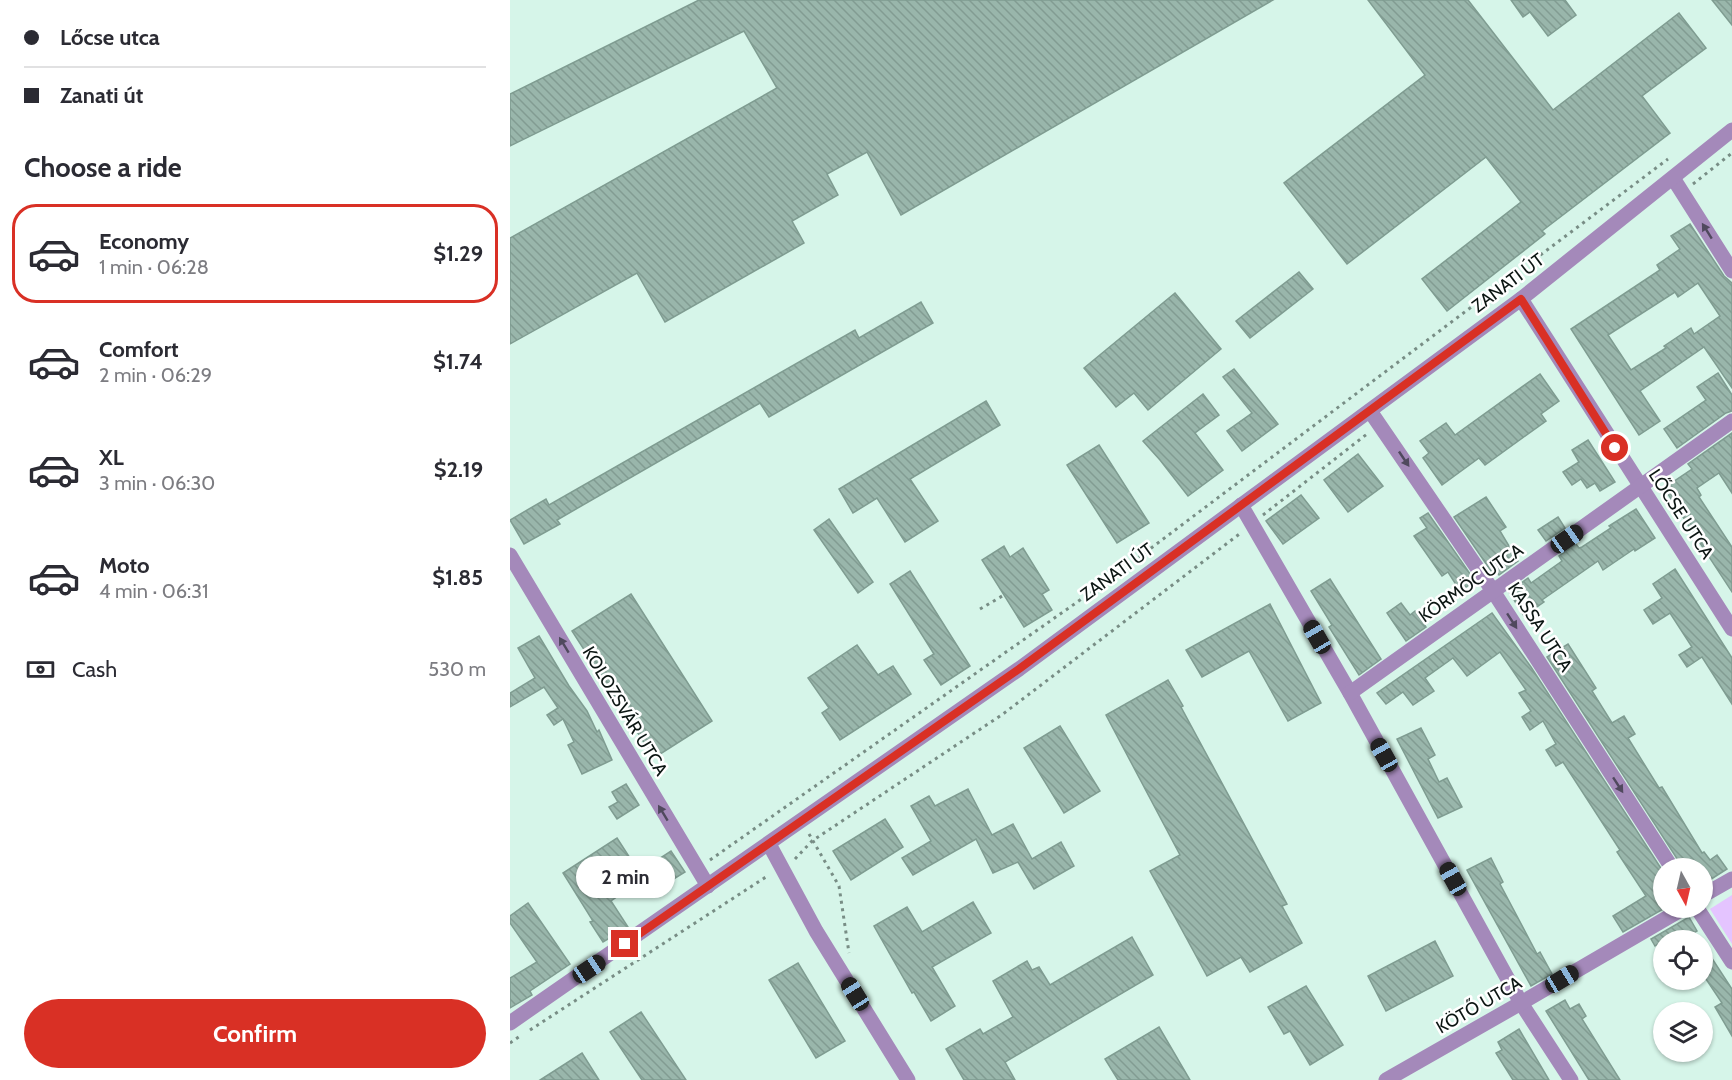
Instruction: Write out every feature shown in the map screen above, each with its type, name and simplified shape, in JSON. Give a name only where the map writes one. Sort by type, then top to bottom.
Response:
[{"type":"street","name":"ZANATI ÚT","points":[[510,1023],[1019,669],[1521,299],[1732,130]]},
{"type":"street","points":[[1673,178],[1732,271]]},
{"type":"street","name":"LŐCSE UTCA","points":[[1521,299],[1732,629]]},
{"type":"street","name":"KASSA UTCA","points":[[1370,411],[1493,591],[1666,858]]},
{"type":"street","name":"KÖRMÖC UTCA","points":[[1350,693],[1732,421]]},
{"type":"street","points":[[1241,504],[1350,693],[1521,1003],[1570,1080]]},
{"type":"street","name":"KOLOZSVÁR UTCA","points":[[513,566],[708,886]]},
{"type":"street","points":[[769,844],[816,931],[908,1080]]},
{"type":"street","points":[[1713,890],[1732,879]]},
{"type":"street","name":"KÖTŐ UTCA","points":[[1386,1080],[1666,918]]},
{"type":"street","points":[[1703,918],[1732,962]]},
{"type":"path","points":[[693,863],[705,864],[1110,579],[1676,153]]},
{"type":"path","points":[[980,609],[1004,595]]},
{"type":"path","points":[[813,841],[839,886],[847,939]]},
{"type":"path","points":[[530,1030],[765,877],[783,868]]},
{"type":"path","points":[[510,1043],[520,1036]]},
{"type":"shaded area","points":[[1732,895],[1732,944],[1713,914],[1713,907]]},
{"type":"building","points":[[699,0],[1273,0],[901,215],[867,152],[827,174],[838,195],[792,221],[804,243],[665,322],[637,273],[510,344],[510,238],[777,88],[744,31],[510,146],[510,94]]},
{"type":"building","points":[[1368,0],[1468,0],[1553,110],[1679,13],[1706,48],[1642,96],[1670,133],[1542,231],[1545,234],[1447,311],[1422,279],[1521,202],[1486,157],[1347,264],[1284,183],[1425,75]]},
{"type":"building","points":[[1511,0],[1565,0],[1576,15],[1548,36],[1530,12],[1523,17]]},
{"type":"building","points":[[1712,0],[1732,0],[1732,25]]},
{"type":"building","points":[[1690,224],[1724,276],[1732,283],[1732,388],[1704,347],[1640,391],[1660,421],[1639,435],[1571,329],[1660,270],[1657,265],[1680,249],[1671,236]],"holes":[[[1698,283],[1720,316],[1694,334],[1691,328],[1664,346],[1666,348],[1631,370],[1608,335],[1675,292],[1678,297]]]},
{"type":"building","points":[[1299,272],[1313,289],[1250,338],[1236,321]]},
{"type":"building","points":[[1175,293],[1221,349],[1148,410],[1134,393],[1116,407],[1084,368]]},
{"type":"building","points":[[921,302],[933,323],[769,417],[760,403],[557,520],[560,524],[524,544],[510,520],[546,499],[549,505],[855,330],[859,338]]},
{"type":"building","points":[[1234,369],[1278,424],[1242,451],[1227,431],[1252,413],[1223,377]]},
{"type":"building","points":[[1718,373],[1732,395],[1732,411],[1677,448],[1664,429],[1706,400],[1697,387]]},
{"type":"building","points":[[1540,374],[1559,401],[1541,414],[1546,421],[1485,465],[1479,458],[1442,485],[1423,458],[1429,453],[1420,441],[1446,423],[1455,435]]},
{"type":"building","points":[[1203,394],[1219,415],[1195,433],[1223,470],[1188,496],[1143,441]]},
{"type":"building","points":[[986,401],[1000,425],[910,479],[938,521],[905,542],[877,498],[853,513],[839,489]]},
{"type":"building","points":[[1732,433],[1732,493],[1719,473],[1697,488],[1701,495],[1699,497],[1732,547],[1732,592],[1664,488],[1692,469],[1688,464]]},
{"type":"building","points":[[1588,440],[1615,482],[1600,491],[1595,483],[1587,488],[1581,479],[1572,485],[1563,472],[1579,462],[1572,450]]},
{"type":"building","points":[[1099,445],[1149,523],[1117,543],[1067,465]]},
{"type":"building","points":[[1358,454],[1383,486],[1348,512],[1324,480]]},
{"type":"building","points":[[1301,495],[1319,518],[1283,544],[1266,521]]},
{"type":"building","points":[[1486,497],[1506,527],[1500,531],[1518,561],[1499,575],[1494,568],[1491,571],[1454,517]]},
{"type":"building","points":[[1636,509],[1655,538],[1603,570],[1598,561],[1542,600],[1544,602],[1524,616],[1509,592],[1528,578],[1531,583],[1562,561],[1559,556],[1576,544],[1579,548],[1582,547]]},
{"type":"building","points":[[1428,513],[1475,581],[1460,591],[1448,572],[1442,576],[1414,536],[1427,528],[1420,518]]},
{"type":"building","points":[[1558,517],[1565,528],[1546,541],[1538,530]]},
{"type":"building","points":[[829,519],[873,582],[858,593],[814,530]]},
{"type":"building","points":[[1004,546],[1010,557],[1023,548],[1049,590],[1042,594],[1052,610],[1024,627],[982,560]]},
{"type":"building","points":[[1675,569],[1732,658],[1732,704],[1702,657],[1687,667],[1679,655],[1692,647],[1670,613],[1653,624],[1644,610],[1662,598],[1653,584]]},
{"type":"building","points":[[910,571],[970,666],[941,685],[924,660],[934,654],[890,584]]},
{"type":"building","points":[[1330,579],[1381,659],[1359,675],[1329,627],[1332,625],[1311,591]]},
{"type":"building","points":[[631,594],[712,721],[654,758],[572,631]]},
{"type":"building","points":[[1401,603],[1410,615],[1415,611],[1426,627],[1406,641],[1387,613]]},
{"type":"building","points":[[1270,604],[1321,703],[1288,721],[1249,651],[1202,677],[1186,650]]},
{"type":"building","points":[[1492,613],[1531,667],[1654,858],[1653,915],[1623,932],[1613,916],[1646,896],[1617,852],[1620,850],[1563,762],[1556,766],[1546,750],[1556,744],[1543,721],[1530,730],[1522,717],[1531,711],[1519,693],[1526,690],[1500,652],[1467,676],[1453,658],[1425,678],[1434,691],[1413,705],[1403,692],[1386,704],[1377,693]]},
{"type":"building","points":[[539,636],[587,711],[597,732],[599,730],[612,760],[582,774],[568,745],[574,742],[563,719],[554,725],[547,715],[558,708],[544,687],[510,707],[510,693],[535,678],[518,648]]},
{"type":"building","points":[[1568,644],[1596,688],[1592,691],[1612,723],[1624,716],[1635,734],[1628,738],[1659,788],[1662,787],[1702,853],[1704,852],[1708,858],[1677,858],[1547,657]]},
{"type":"building","points":[[857,645],[878,675],[893,666],[911,694],[840,740],[822,713],[829,708],[808,678]]},
{"type":"building","points":[[1168,680],[1287,904],[1282,906],[1302,943],[1250,972],[1241,957],[1207,976],[1150,871],[1180,855],[1106,715]]},
{"type":"building","points":[[1060,726],[1100,791],[1064,813],[1024,748]]},
{"type":"building","points":[[1421,728],[1435,755],[1428,759],[1439,782],[1447,778],[1462,807],[1438,818],[1397,739]]},
{"type":"building","points":[[626,784],[639,805],[617,819],[609,807],[618,802],[612,792]]},
{"type":"building","points":[[968,789],[992,835],[1013,824],[1032,859],[1061,842],[1074,866],[1034,889],[1018,862],[993,873],[976,839],[913,875],[902,858],[931,841],[911,806],[929,796],[935,806]]},
{"type":"building","points":[[885,819],[903,847],[851,880],[833,851]]},
{"type":"building","points":[[617,838],[639,872],[671,851],[685,872],[664,885],[659,877],[635,893],[631,887],[611,901],[628,927],[603,942],[590,922],[593,921],[563,873]]},
{"type":"building","points":[[1717,855],[1727,869],[1713,878],[1713,858]]},
{"type":"building","points":[[1491,858],[1503,882],[1500,884],[1537,954],[1540,952],[1552,974],[1531,986],[1467,870]]},
{"type":"building","points":[[973,902],[991,933],[932,967],[955,1006],[931,1021],[914,992],[912,993],[874,926],[907,907],[922,932]]},
{"type":"building","points":[[528,903],[570,964],[530,991],[532,995],[510,1008],[510,978],[537,962],[510,923],[510,916]]},
{"type":"building","points":[[1690,918],[1696,930],[1667,930]]},
{"type":"building","points":[[1132,937],[1153,975],[1005,1062],[1015,1080],[964,1080],[946,1049],[980,1029],[983,1034],[1013,1017],[993,981],[1027,961],[1032,970],[1039,967],[1050,985]]},
{"type":"building","points":[[1435,941],[1453,976],[1386,1011],[1368,976]]},
{"type":"building","points":[[1713,960],[1732,989],[1732,1036],[1715,1007],[1722,1003],[1713,990]]},
{"type":"building","points":[[798,963],[845,1041],[816,1058],[769,980]]},
{"type":"building","points":[[1306,986],[1343,1045],[1310,1065],[1290,1031],[1284,1034],[1268,1007]]},
{"type":"building","points":[[1565,1000],[1570,1009],[1579,1004],[1586,1016],[1582,1019],[1620,1080],[1589,1080],[1546,1011]]},
{"type":"building","points":[[641,1012],[686,1080],[642,1080],[610,1032]]},
{"type":"building","points":[[1159,1027],[1190,1080],[1118,1080],[1105,1059]]},
{"type":"building","points":[[1519,1029],[1549,1080],[1513,1080],[1496,1053],[1502,1050],[1498,1042]]},
{"type":"building","points":[[582,1053],[599,1080],[540,1080],[562,1066]]},
{"type":"route","points":[[625,944],[1019,669],[1521,299],[1615,448]]}]
